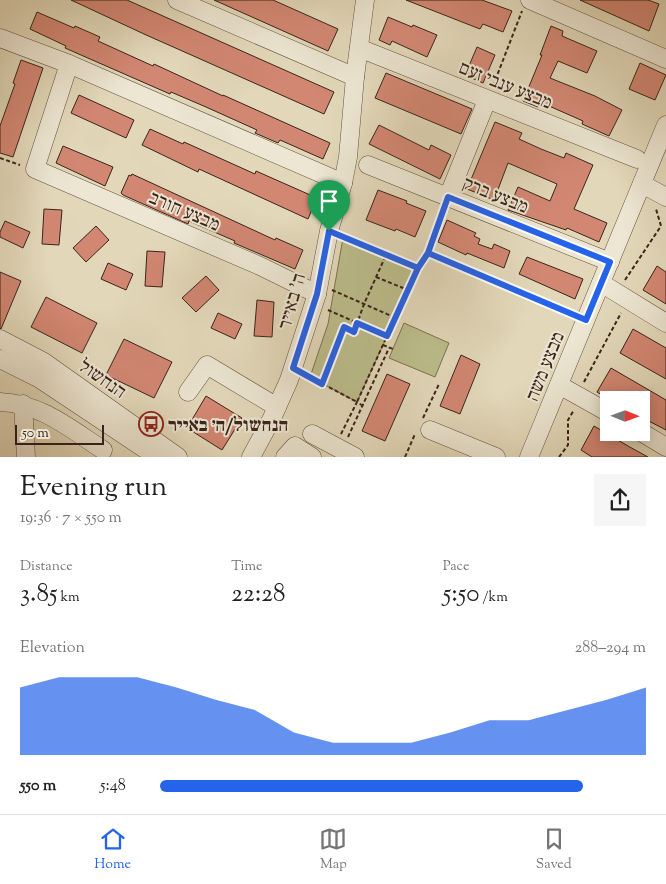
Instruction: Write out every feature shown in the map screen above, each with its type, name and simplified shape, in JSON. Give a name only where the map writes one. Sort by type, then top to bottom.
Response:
[{"type":"street","points":[[177,0],[355,77]]},
{"type":"street","name":"ה' באייר","points":[[251,456],[277,407],[293,368],[317,294],[329,231],[343,183],[348,157],[355,77],[365,0]]},
{"type":"street","points":[[526,4],[666,59]]},
{"type":"street","points":[[7,40],[69,64],[343,183]]},
{"type":"street","name":"מבצע ענבי זעם","points":[[359,48],[637,159]]},
{"type":"street","points":[[34,169],[69,64]]},
{"type":"street","points":[[448,197],[487,100]]},
{"type":"street","name":"מבצע משה","points":[[529,456],[666,126]]},
{"type":"street","name":"מבצע ברק","points":[[368,165],[610,262]]},
{"type":"street","name":"מבצע חורב","points":[[34,169],[260,266],[317,294]]},
{"type":"street","points":[[642,184],[662,194]]},
{"type":"street","points":[[601,284],[666,323]]},
{"type":"street","name":"הנחשול","points":[[0,339],[44,362],[178,456]]},
{"type":"street","name":"הנחשול","points":[[0,358],[40,379],[156,456]]},
{"type":"street","points":[[188,392],[207,365],[277,407]]},
{"type":"street","points":[[559,385],[600,408]]},
{"type":"street","points":[[0,402],[23,404],[46,413],[103,450]]},
{"type":"street","points":[[23,404],[26,456]]},
{"type":"street","points":[[430,430],[496,456]]},
{"type":"street","points":[[312,434],[344,451]]},
{"type":"street","points":[[650,437],[666,447]]},
{"type":"street","points":[[286,456],[295,446],[312,456]]},
{"type":"path","points":[[487,100],[526,4]]},
{"type":"path","points":[[0,158],[34,169]]},
{"type":"path","points":[[559,456],[568,445],[568,420],[622,297],[661,226],[654,201],[662,194]]},
{"type":"path","points":[[344,451],[357,402],[418,268],[428,253],[448,197]]},
{"type":"path","points":[[329,231],[418,268]]},
{"type":"path","points":[[428,253],[586,320]]},
{"type":"path","points":[[322,384],[344,327],[354,332],[364,304],[386,255]]},
{"type":"path","points":[[376,277],[408,290]]},
{"type":"path","points":[[317,294],[364,304],[396,318]]},
{"type":"path","points":[[317,294],[357,323],[387,336]]},
{"type":"path","points":[[383,345],[393,349]]},
{"type":"path","points":[[344,451],[389,348]]},
{"type":"path","points":[[293,368],[363,406]]},
{"type":"green space","points":[[343,238],[418,268],[357,402],[310,377],[328,324]]},
{"type":"green space","points":[[404,323],[449,343],[435,377],[389,358]]},
{"type":"building","points":[[71,0],[127,0],[334,92],[324,114]]},
{"type":"building","points":[[214,0],[273,0],[338,29],[328,51]]},
{"type":"building","points":[[406,0],[482,0],[512,11],[503,32],[483,24],[480,29]]},
{"type":"building","points":[[580,0],[648,0],[659,4],[649,31]]},
{"type":"building","points":[[37,12],[100,37],[98,41],[330,143],[323,159],[280,140],[278,143],[255,133],[257,130],[206,107],[171,92],[170,94],[65,48],[66,46],[30,29]]},
{"type":"building","points":[[388,17],[437,35],[427,57],[392,41],[390,45],[379,40]]},
{"type":"building","points":[[551,26],[563,31],[562,36],[597,51],[587,73],[558,61],[550,78],[595,96],[622,110],[609,136],[582,124],[583,121],[540,102],[538,107],[523,101],[542,55],[540,55]]},
{"type":"building","points":[[477,47],[495,55],[483,83],[465,75]]},
{"type":"building","points":[[21,60],[43,68],[13,157],[0,153],[0,126],[15,84],[13,83]]},
{"type":"building","points":[[640,63],[666,75],[655,100],[629,89]]},
{"type":"building","points":[[386,73],[472,109],[461,134],[375,98]]},
{"type":"building","points":[[79,95],[134,120],[126,138],[71,113]]},
{"type":"building","points":[[495,122],[522,133],[519,139],[541,149],[564,158],[566,153],[593,165],[574,209],[607,223],[599,242],[567,228],[566,230],[508,210],[518,187],[550,201],[557,184],[508,163],[494,200],[467,189]]},
{"type":"building","points":[[379,125],[429,150],[431,145],[451,155],[440,179],[369,144]]},
{"type":"building","points":[[150,129],[255,174],[256,171],[317,198],[308,219],[199,169],[198,172],[142,145]]},
{"type":"building","points":[[63,146],[113,167],[105,186],[56,163]]},
{"type":"building","points":[[132,174],[275,240],[276,238],[303,250],[295,269],[189,221],[188,224],[123,195],[121,193],[129,175],[131,176]]},
{"type":"building","points":[[378,190],[407,201],[406,203],[426,211],[415,237],[366,220]]},
{"type":"building","points":[[44,209],[62,210],[59,245],[42,244]]},
{"type":"building","points":[[447,220],[476,233],[474,236],[480,239],[478,244],[492,249],[494,244],[510,251],[504,268],[467,253],[466,255],[438,242]]},
{"type":"building","points":[[5,221],[30,232],[23,248],[0,237]]},
{"type":"building","points":[[96,226],[109,240],[86,262],[73,248]]},
{"type":"building","points":[[147,251],[165,252],[162,287],[145,286]]},
{"type":"building","points":[[527,257],[583,279],[575,299],[519,274]]},
{"type":"building","points":[[108,263],[133,274],[126,290],[101,279]]},
{"type":"building","points":[[657,266],[666,272],[666,304],[643,290]]},
{"type":"building","points":[[0,272],[21,281],[1,329],[0,328]]},
{"type":"building","points":[[206,276],[219,290],[196,312],[182,298]]},
{"type":"building","points":[[46,297],[97,323],[82,353],[31,327]]},
{"type":"building","points":[[257,300],[274,302],[272,337],[254,336]]},
{"type":"building","points":[[218,313],[242,324],[235,339],[211,328]]},
{"type":"building","points":[[633,329],[666,348],[666,379],[620,353]]},
{"type":"building","points":[[124,339],[172,362],[154,398],[106,375]]},
{"type":"building","points":[[461,355],[480,364],[460,414],[440,406]]},
{"type":"building","points":[[611,368],[666,400],[666,430],[650,422],[650,391],[600,391],[600,394],[597,392]]},
{"type":"building","points":[[387,374],[410,384],[385,441],[362,431]]},
{"type":"building","points":[[206,396],[242,418],[222,450],[187,428]]},
{"type":"building","points":[[594,426],[600,430],[600,441],[620,441],[648,457],[592,457],[581,450]]},
{"type":"place","name":"הנחשול/ה׳ באייר","points":[[151,424]]},
{"type":"route","points":[[329,231],[317,294],[293,368],[322,384],[344,327],[354,332],[357,323],[387,336],[418,268],[428,253],[586,320],[610,262],[448,197],[428,253],[418,268],[329,231]]}]
